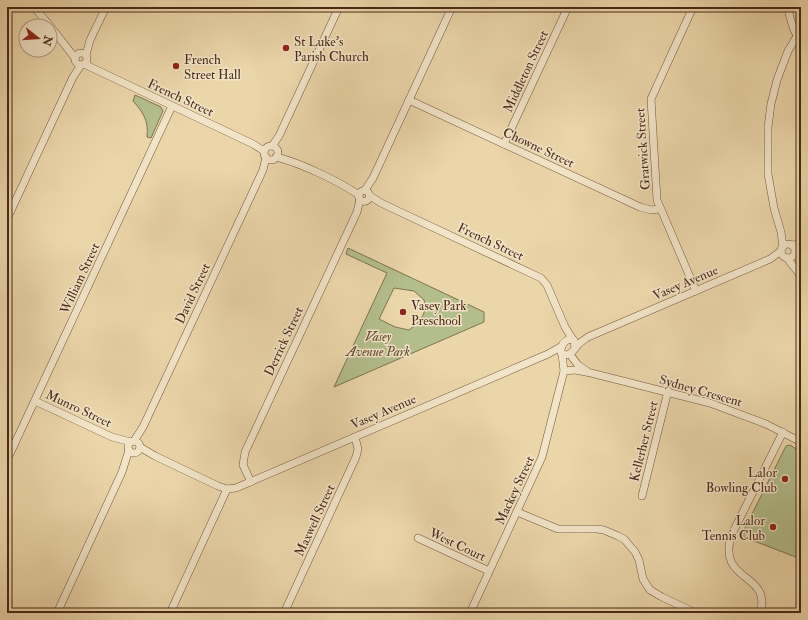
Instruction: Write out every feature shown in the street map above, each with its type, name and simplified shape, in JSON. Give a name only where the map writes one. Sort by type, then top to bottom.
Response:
[{"type":"street","name":"French Street","points":[[34,7],[43,18]]},
{"type":"street","points":[[7,219],[106,7]]},
{"type":"street","name":"David Street","points":[[57,613],[339,7]]},
{"type":"street","name":"Derrick Street","points":[[251,482],[243,465],[245,452],[452,7]]},
{"type":"street","name":"Middleton Street","points":[[504,144],[568,7]]},
{"type":"street","name":"Gratwick Street","points":[[693,7],[651,96],[656,194],[660,209],[696,291]]},
{"type":"street","points":[[787,7],[799,38],[788,51],[777,80],[771,104],[768,127],[768,174],[780,232],[799,273]]},
{"type":"street","name":"French Street","points":[[58,35],[81,58],[100,71],[541,278],[546,285],[564,327],[573,339]]},
{"type":"street","name":"Chowne Street","points":[[409,100],[640,207],[651,210],[660,209]]},
{"type":"street","name":"William Street","points":[[7,460],[10,445],[35,401],[172,106]]},
{"type":"street","name":"Vasey Avenue","points":[[228,489],[236,488],[251,482],[562,348],[573,339],[588,337],[790,251],[801,244]]},
{"type":"street","name":"French Street","points":[[562,348],[564,327]]},
{"type":"street","name":"Vasey Avenue","points":[[573,352],[588,337]]},
{"type":"street","points":[[562,348],[568,355],[573,352],[573,339]]},
{"type":"street","name":"Mackey Street","points":[[562,348],[564,371]]},
{"type":"street","name":"Mackey Street","points":[[472,612],[489,571],[542,457],[564,371],[573,352]]},
{"type":"street","name":"Sydney Crescent","points":[[573,352],[578,365],[591,372]]},
{"type":"street","name":"Sydney Crescent","points":[[564,371],[575,370],[591,372],[668,391],[730,409],[800,440]]},
{"type":"street","name":"Kellerher Street","points":[[642,496],[668,391]]},
{"type":"street","name":"Munro Street","points":[[35,401],[218,486],[228,489]]},
{"type":"street","points":[[760,613],[763,602],[760,591],[753,582],[736,568],[730,556],[729,546],[732,534],[783,432]]},
{"type":"street","name":"Maxwell Street","points":[[284,613],[356,457],[358,449],[355,437]]},
{"type":"street","points":[[170,613],[228,489]]},
{"type":"street","points":[[517,512],[558,529],[597,529],[611,532],[624,539],[635,552],[639,560],[643,579],[650,590],[696,613]]},
{"type":"street","name":"West Court","points":[[418,538],[489,571]]},
{"type":"green space","points":[[135,95],[161,107],[163,111],[151,138],[147,137],[146,121],[140,109],[133,101]]},
{"type":"green space","name":"Vasey Avenue Park","points":[[348,248],[484,312],[484,322],[334,387],[387,273],[346,254]],"holes":[[[394,288],[414,291],[424,300],[425,309],[424,314],[419,321],[409,330],[395,327],[379,319]]]},
{"type":"green space","points":[[790,445],[801,452],[801,559],[741,536],[786,446]]},
{"type":"place","name":"St Luke's Parish Church","points":[[286,48]]},
{"type":"place","name":"French Street Hall","points":[[176,66]]},
{"type":"place","name":"Vasey Park Preschool","points":[[403,312]]},
{"type":"place","name":"Lalor Bowling Club","points":[[785,479]]},
{"type":"place","name":"Lalor Tennis Club","points":[[773,527]]}]
